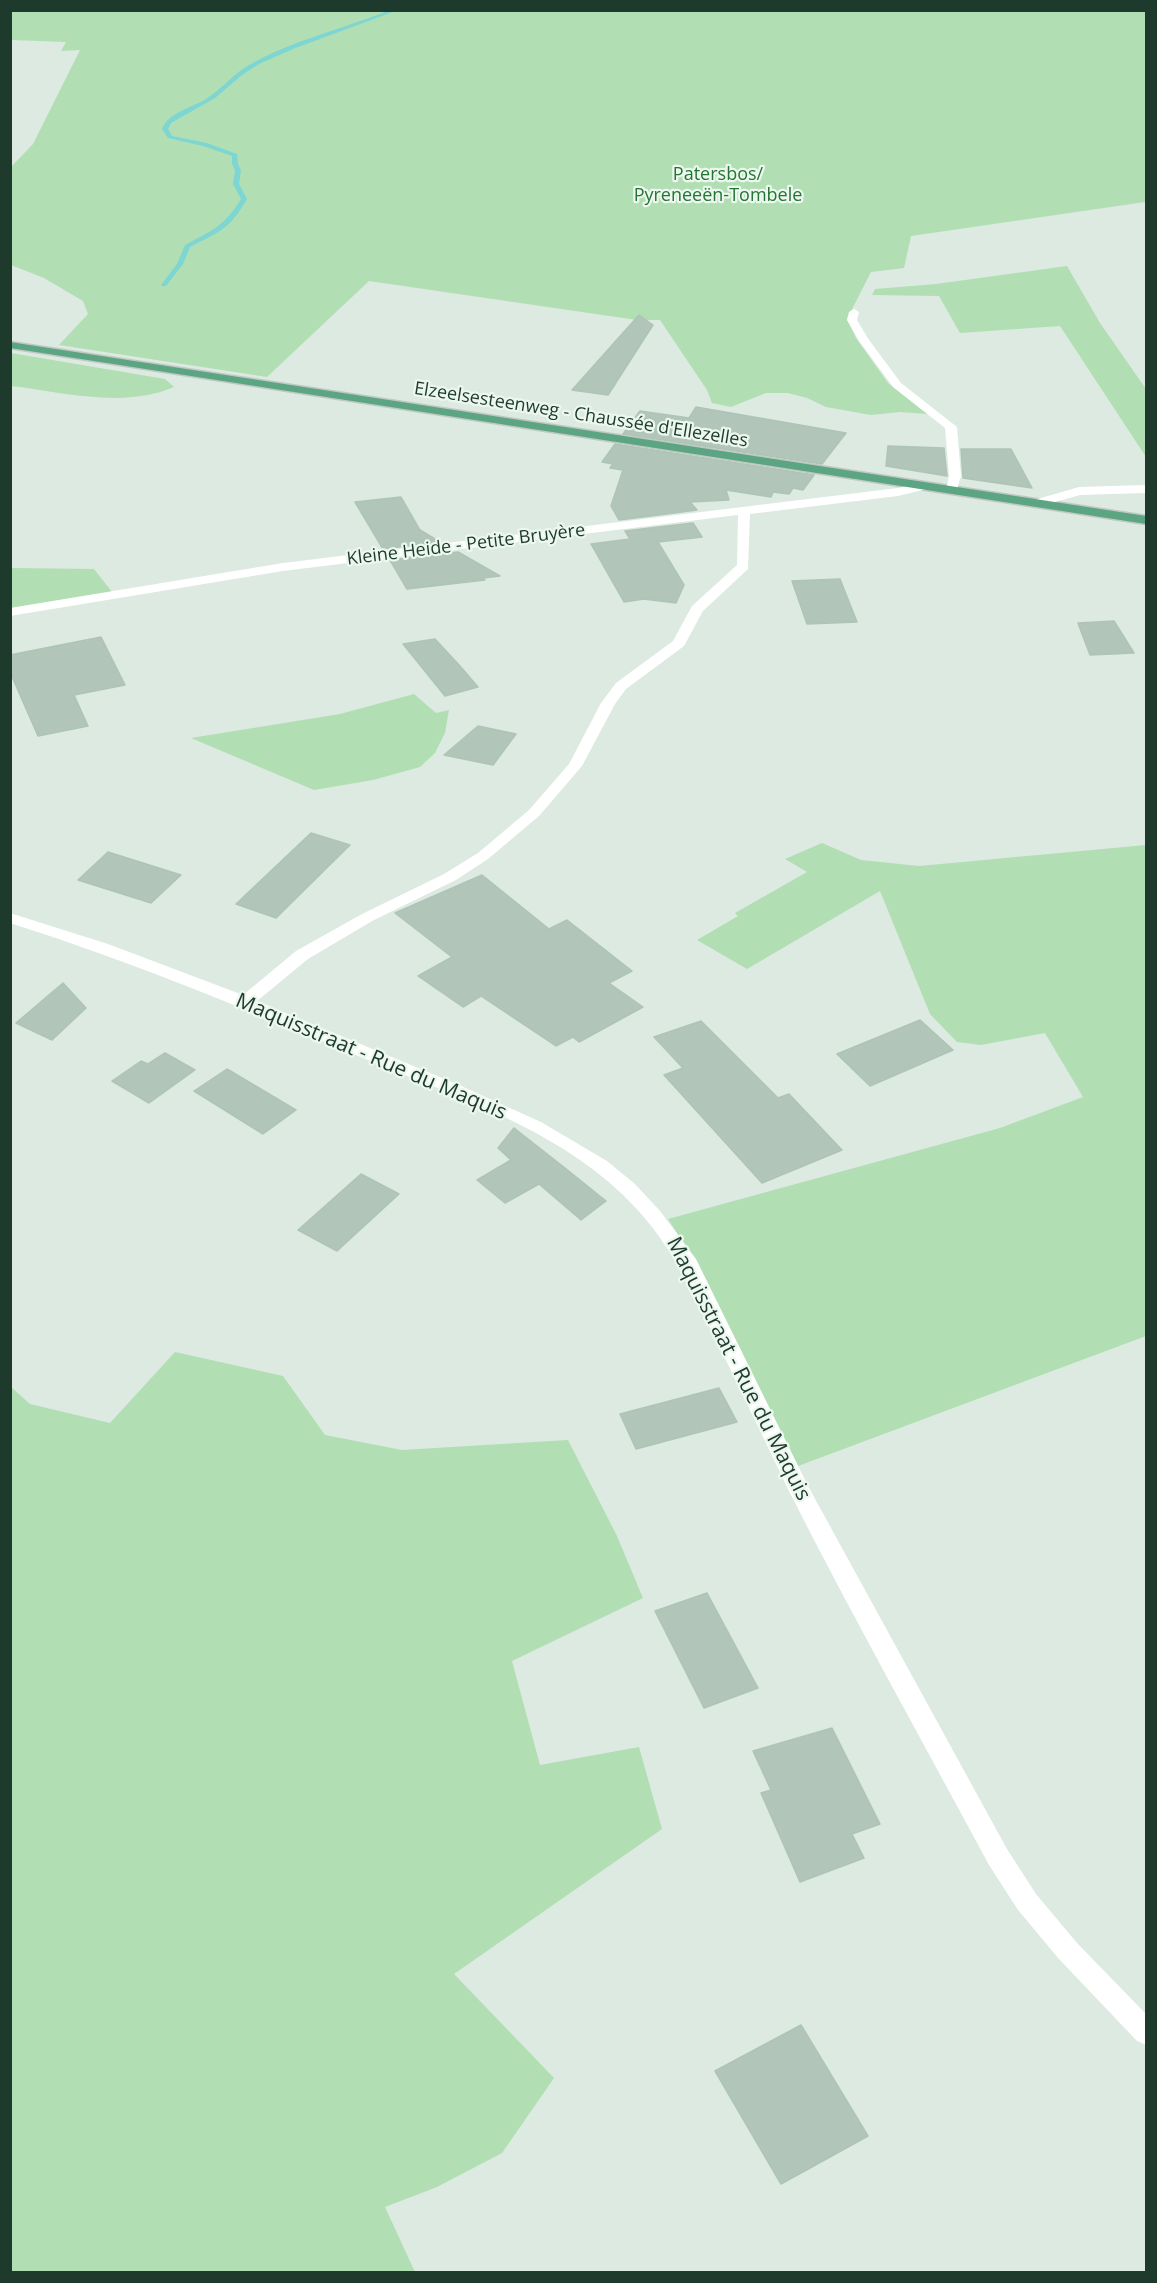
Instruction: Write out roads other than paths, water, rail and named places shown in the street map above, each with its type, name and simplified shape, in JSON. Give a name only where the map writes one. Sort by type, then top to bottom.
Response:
[{"type":"main road","name":"Elzeelsesteenweg - Chaussée d'Ellezelles","points":[[10,345],[1146,520]]},
{"type":"street","points":[[854,312],[852,320],[897,385],[951,427],[955,476],[952,490]]},
{"type":"street","name":"Kleine Heide - Petite Bruyère","points":[[10,612],[283,567],[744,512],[898,492],[923,486]]},
{"type":"street","points":[[1038,503],[1079,491],[1146,489]]},
{"type":"street","points":[[244,1002],[302,955],[368,917],[450,877],[483,856],[534,813],[575,766],[609,703],[621,686],[679,643],[697,609],[743,566],[744,512]]},
{"type":"street","name":"Maquisstraat - Rue du Maquis","points":[[10,918],[129,957],[244,1002],[484,1103],[538,1129],[600,1166],[631,1191],[655,1216],[686,1259],[804,1498],[895,1670],[999,1857],[1027,1902],[1068,1952],[1146,2032]]},
{"type":"waterway","points":[[164,285],[180,264],[187,246],[222,228],[236,213],[244,199],[236,184],[238,170],[235,155],[205,144],[170,137],[165,129],[168,122],[213,97],[257,63],[291,48],[396,10]]},
{"type":"park label","name":"Patersbos/ Pyreneeën-Tombele","points":[[718,186]]}]
